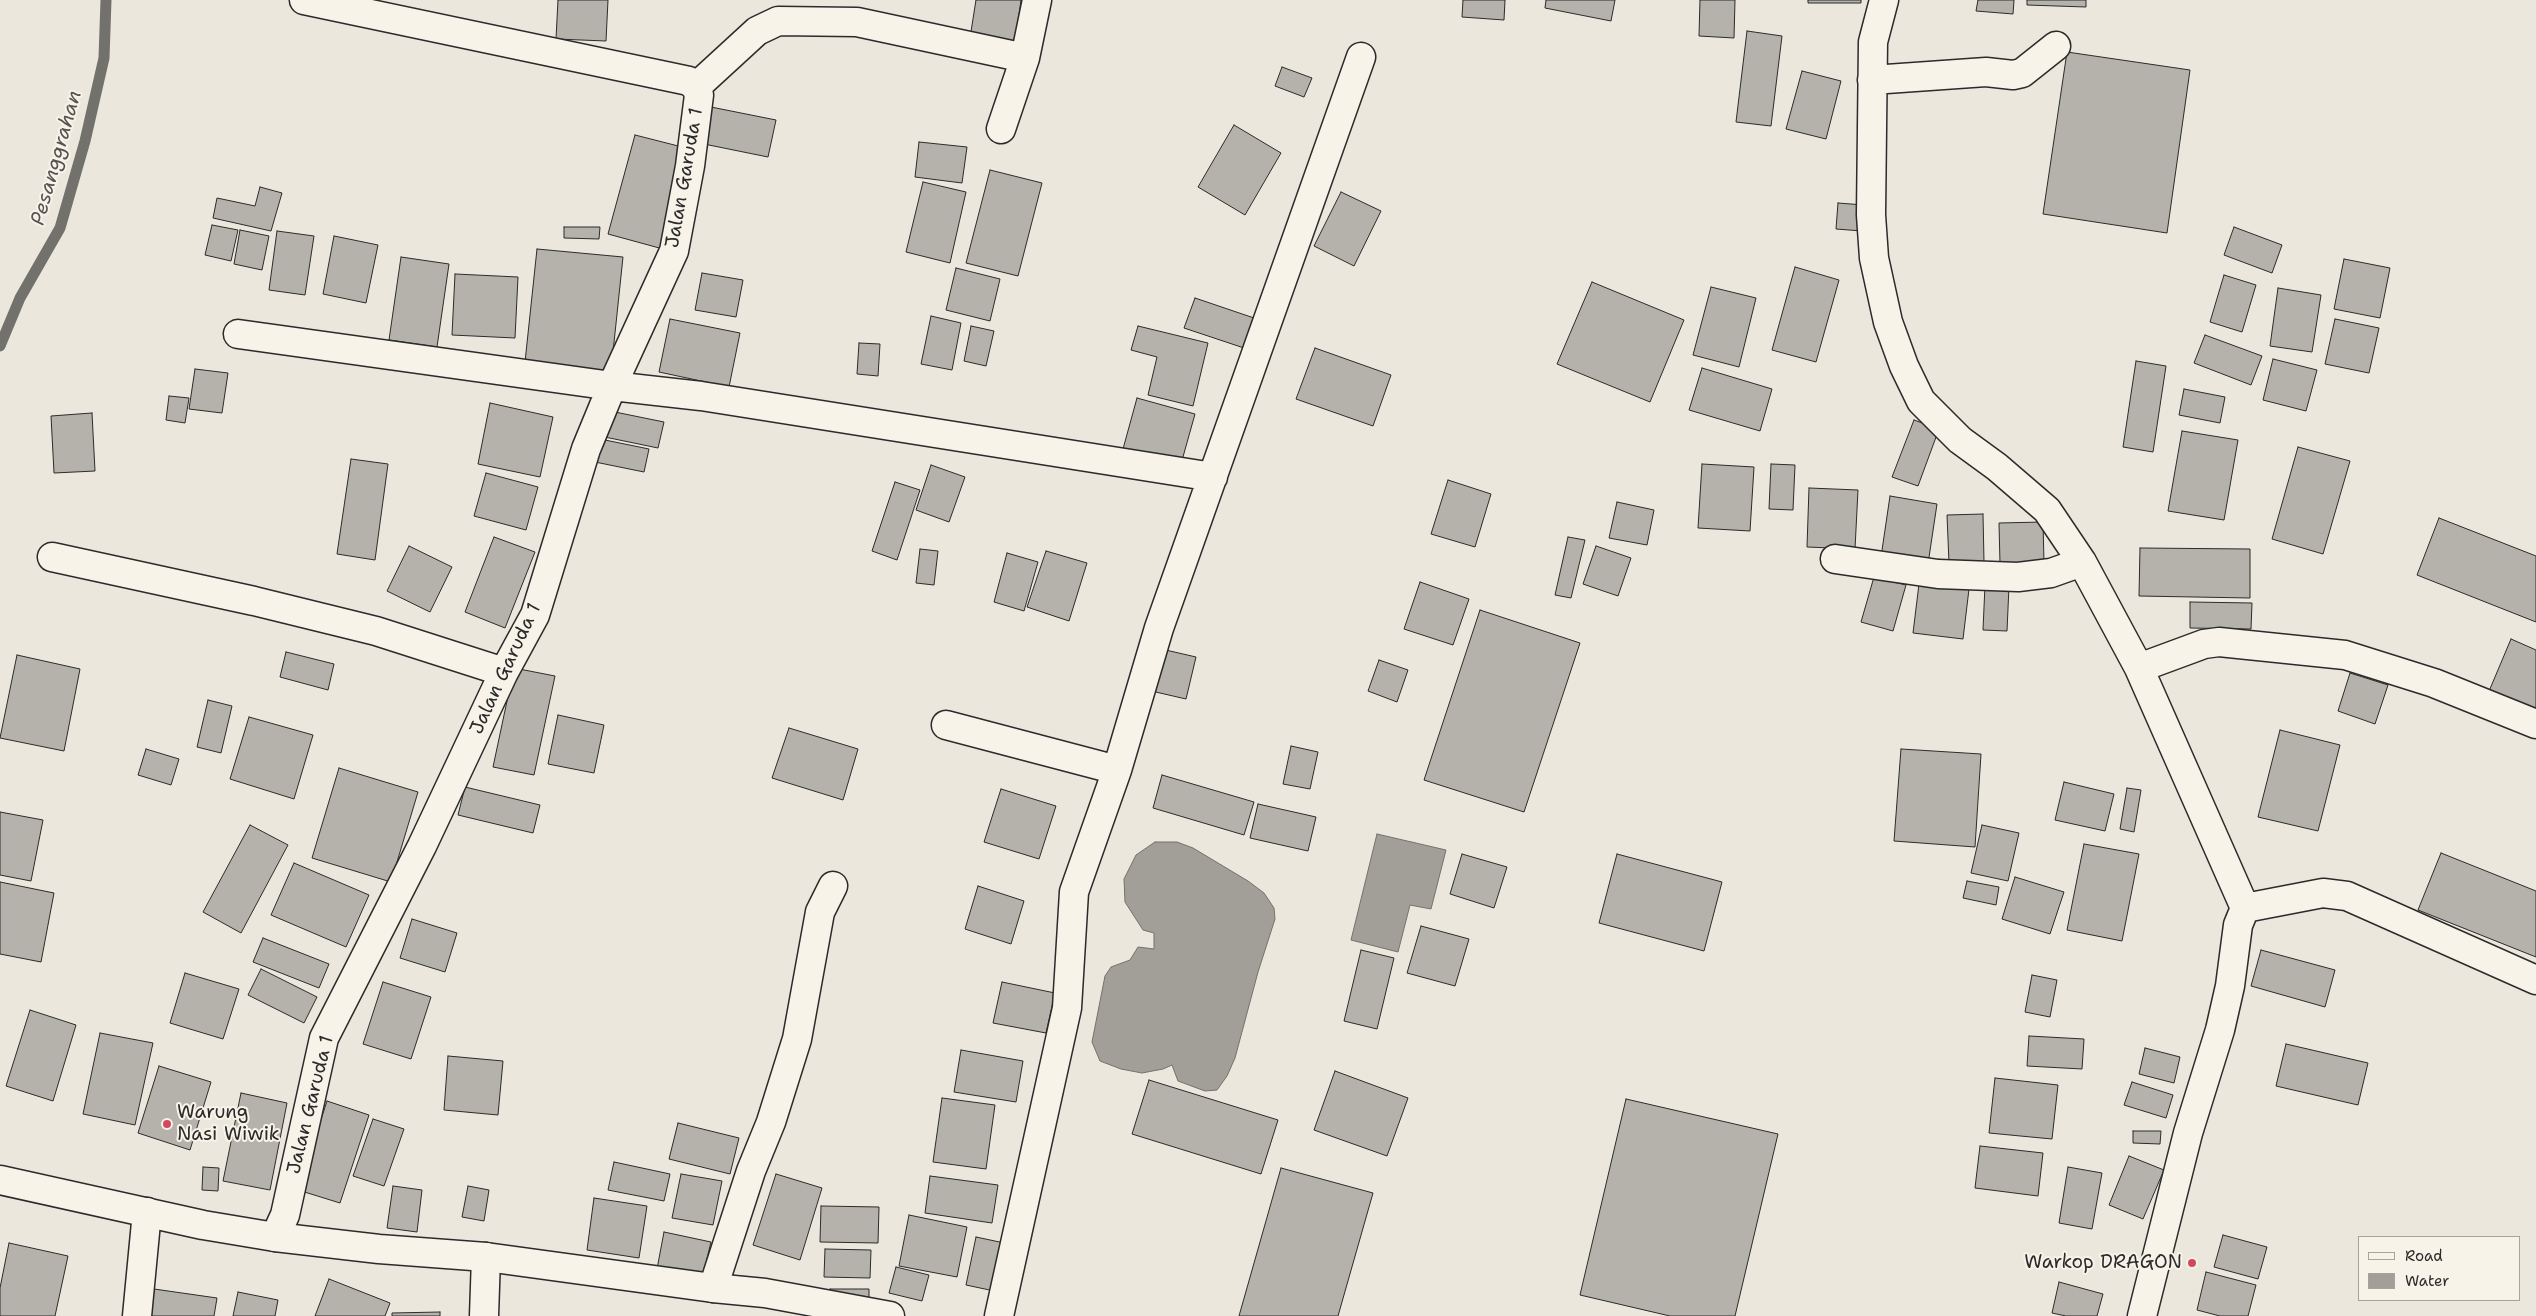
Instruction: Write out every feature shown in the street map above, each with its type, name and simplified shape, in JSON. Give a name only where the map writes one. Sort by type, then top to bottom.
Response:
[{"type":"street","points":[[304,0],[692,84]]},
{"type":"street","points":[[1002,129],[1025,58],[1037,0]]},
{"type":"street","points":[[1884,0],[1873,42],[1870,185],[1874,258],[1888,322],[1904,366],[1921,401],[1960,440],[1997,467],[2047,510],[2082,562],[2139,668],[2245,908],[2238,926],[2230,986],[2220,1030],[2188,1133],[2142,1316]]},
{"type":"street","name":"Jalan Garuda 1","points":[[275,1237],[285,1215],[324,1038],[422,846],[504,672],[535,615],[586,449],[612,386],[674,251],[690,166],[699,95],[692,84],[757,31],[778,20],[860,11],[1025,58]]},
{"type":"street","points":[[1872,80],[1986,72],[2018,74],[2022,73],[2056,46]]},
{"type":"street","points":[[999,1316],[1067,1008],[1074,892],[1117,770],[1159,628],[1361,57]]},
{"type":"street","points":[[238,334],[612,386],[701,396],[1213,477]]},
{"type":"street","points":[[52,557],[254,601],[376,631],[504,672]]},
{"type":"street","points":[[1835,559],[1938,574],[2018,577],[2051,573],[2082,562]]},
{"type":"street","points":[[2139,668],[2204,644],[2219,642],[2345,655],[2434,683],[2536,724]]},
{"type":"street","points":[[946,725],[1117,770]]},
{"type":"street","points":[[714,1288],[751,1171],[771,1122],[797,1039],[820,912],[833,886]]},
{"type":"street","points":[[2245,908],[2323,893],[2347,896],[2536,980]]},
{"type":"street","points":[[0,1180],[203,1225],[275,1237],[379,1249],[486,1257],[714,1288],[765,1293],[890,1316]]},
{"type":"street","points":[[137,1316],[147,1212]]},
{"type":"street","points":[[484,1316],[486,1257]]},
{"type":"water","points":[[1377,834],[1446,850],[1431,909],[1410,905],[1398,952],[1351,940]]},
{"type":"water","points":[[1155,842],[1177,842],[1193,848],[1248,881],[1264,893],[1274,908],[1275,919],[1258,972],[1235,1058],[1227,1076],[1217,1090],[1205,1091],[1178,1081],[1172,1065],[1163,1069],[1142,1073],[1121,1069],[1100,1061],[1092,1042],[1105,976],[1111,967],[1130,960],[1138,947],[1154,949],[1154,933],[1143,930],[1125,902],[1124,879],[1136,855]]},
{"type":"building","points":[[558,0],[608,0],[606,41],[556,39]]},
{"type":"building","points":[[976,0],[1021,0],[1015,44],[970,38]]},
{"type":"building","points":[[1463,0],[1505,0],[1504,20],[1462,17]]},
{"type":"building","points":[[1546,0],[1615,0],[1611,21],[1545,8]]},
{"type":"building","points":[[1700,0],[1735,0],[1734,38],[1699,36]]},
{"type":"building","points":[[1808,0],[1861,0],[1861,3],[1808,3]]},
{"type":"building","points":[[1978,0],[2014,0],[2013,14],[1976,11]]},
{"type":"building","points":[[2027,0],[2086,0],[2086,7],[2027,5]]},
{"type":"building","points":[[1747,31],[1782,36],[1771,126],[1736,122]]},
{"type":"building","points":[[2067,52],[2190,70],[2167,233],[2043,214]]},
{"type":"building","points":[[1282,67],[1312,78],[1304,97],[1275,86]]},
{"type":"building","points":[[1802,71],[1841,81],[1826,139],[1786,129]]},
{"type":"building","points":[[706,106],[776,120],[768,157],[699,143]]},
{"type":"building","points":[[1234,125],[1281,153],[1245,215],[1198,187]]},
{"type":"building","points":[[635,135],[690,149],[663,249],[608,234]]},
{"type":"building","points":[[919,142],[967,147],[962,183],[915,177]]},
{"type":"building","points":[[990,170],[1042,183],[1018,276],[966,263]]},
{"type":"building","points":[[923,182],[966,192],[950,263],[906,252]]},
{"type":"building","points":[[260,187],[282,193],[271,231],[213,218],[217,198],[255,206]]},
{"type":"building","points":[[1341,192],[1381,211],[1354,266],[1314,246]]},
{"type":"building","points":[[1838,203],[1864,205],[1862,231],[1836,229]]},
{"type":"building","points":[[212,225],[238,230],[231,261],[205,255]]},
{"type":"building","points":[[564,227],[600,227],[599,239],[564,238]]},
{"type":"building","points":[[2234,227],[2282,245],[2272,273],[2224,255]]},
{"type":"building","points":[[240,230],[269,236],[262,270],[234,264]]},
{"type":"building","points":[[277,231],[314,236],[305,295],[269,290]]},
{"type":"building","points":[[334,236],[378,245],[366,303],[323,294]]},
{"type":"building","points":[[537,249],[623,257],[611,371],[525,362]]},
{"type":"building","points":[[401,257],[449,264],[437,347],[389,340]]},
{"type":"building","points":[[2344,259],[2390,268],[2380,318],[2334,309]]},
{"type":"building","points":[[1795,267],[1839,280],[1816,362],[1772,350]]},
{"type":"building","points":[[956,268],[1000,279],[990,321],[946,310]]},
{"type":"building","points":[[702,273],[743,280],[736,317],[695,310]]},
{"type":"building","points":[[455,274],[518,277],[515,338],[452,335]]},
{"type":"building","points":[[2224,275],[2256,285],[2242,332],[2210,322]]},
{"type":"building","points":[[1592,282],[1684,320],[1650,402],[1557,364]]},
{"type":"building","points":[[1711,287],[1756,298],[1739,367],[1693,355]]},
{"type":"building","points":[[2278,288],[2321,295],[2312,352],[2270,346]]},
{"type":"building","points":[[1195,298],[1254,318],[1244,348],[1184,328]]},
{"type":"building","points":[[931,316],[961,323],[952,370],[921,364]]},
{"type":"building","points":[[670,319],[740,333],[729,387],[659,372]]},
{"type":"building","points":[[2335,319],[2379,328],[2369,373],[2325,364]]},
{"type":"building","points":[[971,326],[994,331],[986,366],[964,361]]},
{"type":"building","points":[[1138,326],[1208,343],[1193,406],[1148,395],[1157,357],[1131,350]]},
{"type":"building","points":[[2205,335],[2262,356],[2251,385],[2194,363]]},
{"type":"building","points":[[859,343],[880,344],[878,376],[857,374]]},
{"type":"building","points":[[1315,348],[1391,375],[1373,426],[1296,399]]},
{"type":"building","points":[[2273,359],[2317,370],[2306,411],[2263,400]]},
{"type":"building","points":[[2136,361],[2166,366],[2153,452],[2123,447]]},
{"type":"building","points":[[1702,368],[1772,389],[1760,431],[1689,410]]},
{"type":"building","points":[[195,369],[228,373],[222,413],[189,409]]},
{"type":"building","points":[[2184,389],[2225,397],[2220,423],[2179,415]]},
{"type":"building","points":[[169,396],[189,398],[185,423],[166,420]]},
{"type":"building","points":[[1137,398],[1195,414],[1181,464],[1123,449]]},
{"type":"building","points":[[490,403],[553,417],[540,477],[478,464]]},
{"type":"building","points":[[605,410],[664,422],[658,448],[600,436]]},
{"type":"building","points":[[92,413],[95,471],[54,473],[51,416]]},
{"type":"building","points":[[1914,420],[1939,429],[1918,486],[1892,477]]},
{"type":"building","points":[[2182,431],[2238,440],[2224,520],[2168,511]]},
{"type":"building","points":[[600,439],[649,449],[644,472],[595,462]]},
{"type":"building","points":[[2298,447],[2350,461],[2323,554],[2272,539]]},
{"type":"building","points":[[351,459],[388,464],[375,560],[337,554]]},
{"type":"building","points":[[1702,464],[1754,467],[1750,531],[1698,528]]},
{"type":"building","points":[[1771,464],[1795,465],[1793,510],[1769,509]]},
{"type":"building","points":[[931,465],[965,477],[949,522],[916,510]]},
{"type":"building","points":[[486,473],[538,487],[526,530],[474,516]]},
{"type":"building","points":[[1448,480],[1491,494],[1475,547],[1431,534]]},
{"type":"building","points":[[895,482],[920,490],[897,560],[872,551]]},
{"type":"building","points":[[1809,488],[1858,490],[1855,549],[1807,547]]},
{"type":"building","points":[[1890,496],[1937,504],[1928,564],[1881,557]]},
{"type":"building","points":[[1617,502],[1654,510],[1647,545],[1609,538]]},
{"type":"building","points":[[1983,514],[1984,562],[1949,563],[1947,515]]},
{"type":"building","points":[[2439,518],[2536,556],[2536,622],[2417,575]]},
{"type":"building","points":[[2043,522],[2044,563],[2000,564],[1999,523]]},
{"type":"building","points":[[494,537],[535,552],[505,628],[465,612]]},
{"type":"building","points":[[1568,537],[1585,540],[1571,598],[1555,595]]},
{"type":"building","points":[[409,546],[452,567],[430,612],[387,591]]},
{"type":"building","points":[[1596,546],[1631,558],[1618,596],[1583,584]]},
{"type":"building","points":[[2140,548],[2250,549],[2250,598],[2139,596]]},
{"type":"building","points":[[920,549],[938,551],[934,585],[916,583]]},
{"type":"building","points":[[1046,551],[1087,563],[1069,621],[1027,607]]},
{"type":"building","points":[[1007,553],[1038,562],[1024,611],[994,602]]},
{"type":"building","points":[[1874,577],[1906,585],[1893,631],[1861,622]]},
{"type":"building","points":[[1420,582],[1469,599],[1453,645],[1404,629]]},
{"type":"building","points":[[1919,584],[1969,589],[1963,639],[1913,633]]},
{"type":"building","points":[[1985,585],[2009,586],[2007,631],[1983,630]]},
{"type":"building","points":[[2190,602],[2252,603],[2251,629],[2190,628]]},
{"type":"building","points":[[1480,610],[1580,643],[1524,812],[1424,780]]},
{"type":"building","points":[[2511,639],[2536,650],[2536,717],[2487,696]]},
{"type":"building","points":[[1157,648],[1196,657],[1186,699],[1147,690]]},
{"type":"building","points":[[286,652],[334,664],[328,690],[280,677]]},
{"type":"building","points":[[17,655],[80,669],[64,751],[0,738]]},
{"type":"building","points":[[1379,660],[1408,670],[1397,702],[1368,691]]},
{"type":"building","points":[[514,668],[555,676],[534,775],[493,767]]},
{"type":"building","points":[[2350,673],[2388,685],[2375,724],[2338,711]]},
{"type":"building","points":[[208,700],[232,706],[221,753],[197,747]]},
{"type":"building","points":[[558,715],[604,725],[594,773],[548,764]]},
{"type":"building","points":[[249,717],[313,735],[294,799],[230,779]]},
{"type":"building","points":[[789,728],[858,749],[843,800],[772,778]]},
{"type":"building","points":[[2280,730],[2340,745],[2318,831],[2258,817]]},
{"type":"building","points":[[1291,746],[1318,752],[1310,789],[1283,784]]},
{"type":"building","points":[[146,749],[179,759],[171,785],[138,775]]},
{"type":"building","points":[[1901,749],[1981,754],[1975,847],[1894,841]]},
{"type":"building","points":[[339,768],[418,792],[391,882],[312,858]]},
{"type":"building","points":[[1162,775],[1254,802],[1244,835],[1153,808]]},
{"type":"building","points":[[2064,782],[2114,794],[2105,831],[2055,820]]},
{"type":"building","points":[[465,787],[540,805],[533,833],[458,815]]},
{"type":"building","points":[[2127,788],[2141,790],[2134,832],[2120,829]]},
{"type":"building","points":[[1001,789],[1056,806],[1039,859],[984,842]]},
{"type":"building","points":[[1258,804],[1316,817],[1308,851],[1250,838]]},
{"type":"building","points":[[0,812],[43,820],[31,881],[0,875]]},
{"type":"building","points":[[250,825],[288,845],[241,933],[203,912]]},
{"type":"building","points":[[1982,825],[2019,833],[2008,881],[1971,873]]},
{"type":"building","points":[[2084,844],[2139,854],[2122,941],[2067,930]]},
{"type":"building","points":[[2441,853],[2536,891],[2536,957],[2418,910]]},
{"type":"building","points":[[1462,854],[1507,867],[1494,908],[1450,894]]},
{"type":"building","points":[[1617,854],[1722,882],[1704,951],[1599,923]]},
{"type":"building","points":[[294,863],[369,895],[346,947],[271,915]]},
{"type":"building","points":[[2015,877],[2064,892],[2050,934],[2002,919]]},
{"type":"building","points":[[1967,881],[1999,887],[1996,905],[1963,898]]},
{"type":"building","points":[[0,882],[54,893],[41,962],[0,954]]},
{"type":"building","points":[[978,886],[1024,901],[1011,944],[965,929]]},
{"type":"building","points":[[412,919],[457,933],[445,972],[400,958]]},
{"type":"building","points":[[1421,926],[1469,939],[1455,986],[1407,973]]},
{"type":"building","points":[[263,938],[329,964],[319,988],[253,962]]},
{"type":"building","points":[[1361,950],[1394,958],[1377,1029],[1344,1021]]},
{"type":"building","points":[[2261,950],[2335,970],[2325,1007],[2251,986]]},
{"type":"building","points":[[261,969],[317,997],[304,1023],[248,995]]},
{"type":"building","points":[[185,973],[239,989],[223,1039],[170,1023]]},
{"type":"building","points":[[2032,975],[2057,980],[2050,1017],[2025,1012]]},
{"type":"building","points":[[383,982],[431,997],[411,1059],[363,1044]]},
{"type":"building","points":[[1002,982],[1055,993],[1046,1033],[993,1023]]},
{"type":"building","points":[[30,1010],[76,1025],[53,1101],[6,1086]]},
{"type":"building","points":[[100,1033],[153,1043],[135,1125],[83,1114]]},
{"type":"building","points":[[2029,1036],[2084,1039],[2082,1069],[2027,1066]]},
{"type":"building","points":[[2286,1044],[2368,1063],[2358,1105],[2276,1086]]},
{"type":"building","points":[[2145,1048],[2180,1057],[2174,1083],[2139,1074]]},
{"type":"building","points":[[961,1050],[1023,1061],[1016,1102],[954,1092]]},
{"type":"building","points":[[448,1056],[503,1061],[498,1115],[444,1110]]},
{"type":"building","points":[[159,1066],[211,1082],[190,1150],[138,1133]]},
{"type":"building","points":[[1335,1071],[1408,1098],[1387,1156],[1314,1130]]},
{"type":"building","points":[[1995,1078],[2058,1085],[2052,1139],[1989,1133]]},
{"type":"building","points":[[1149,1080],[1278,1120],[1261,1174],[1132,1134]]},
{"type":"building","points":[[2132,1082],[2173,1095],[2166,1118],[2124,1105]]},
{"type":"building","points":[[241,1093],[287,1103],[270,1190],[223,1181]]},
{"type":"building","points":[[942,1098],[995,1105],[986,1169],[933,1162]]},
{"type":"building","points":[[1626,1099],[1778,1134],[1735,1316],[1670,1316],[1580,1295]]},
{"type":"building","points":[[327,1101],[369,1115],[340,1203],[298,1190]]},
{"type":"building","points":[[373,1119],[404,1129],[384,1186],[353,1176]]},
{"type":"building","points":[[678,1123],[739,1138],[730,1174],[669,1159]]},
{"type":"building","points":[[2133,1131],[2161,1131],[2160,1144],[2133,1143]]},
{"type":"building","points":[[1980,1146],[2043,1153],[2038,1196],[1975,1188]]},
{"type":"building","points":[[2129,1156],[2164,1170],[2143,1219],[2109,1205]]},
{"type":"building","points":[[614,1162],[670,1174],[664,1201],[608,1190]]},
{"type":"building","points":[[203,1167],[219,1168],[218,1191],[202,1190]]},
{"type":"building","points":[[2068,1167],[2102,1173],[2092,1229],[2059,1223]]},
{"type":"building","points":[[1281,1168],[1373,1193],[1338,1316],[1239,1316]]},
{"type":"building","points":[[681,1174],[722,1181],[713,1225],[672,1218]]},
{"type":"building","points":[[776,1174],[822,1188],[800,1260],[753,1245]]},
{"type":"building","points":[[930,1176],[998,1185],[992,1223],[925,1213]]},
{"type":"building","points":[[393,1186],[422,1190],[417,1232],[387,1228]]},
{"type":"building","points":[[468,1186],[489,1190],[484,1221],[462,1217]]},
{"type":"building","points":[[594,1198],[647,1206],[639,1258],[587,1250]]},
{"type":"building","points":[[821,1206],[879,1207],[878,1243],[820,1242]]},
{"type":"building","points":[[909,1215],[967,1227],[957,1277],[899,1266]]},
{"type":"building","points":[[664,1232],[711,1242],[702,1279],[657,1269]]},
{"type":"building","points":[[2223,1235],[2267,1247],[2258,1279],[2214,1267]]},
{"type":"building","points":[[976,1237],[1009,1244],[999,1292],[966,1285]]},
{"type":"building","points":[[9,1243],[68,1256],[55,1316],[0,1316],[0,1288]]},
{"type":"building","points":[[825,1249],[871,1250],[870,1278],[824,1277]]},
{"type":"building","points":[[896,1267],[929,1275],[922,1301],[889,1293]]},
{"type":"building","points":[[2206,1272],[2256,1285],[2248,1316],[2220,1316],[2197,1310]]},
{"type":"building","points":[[329,1279],[390,1303],[385,1316],[315,1316]]},
{"type":"building","points":[[2059,1282],[2103,1294],[2097,1316],[2066,1316],[2052,1313]]},
{"type":"building","points":[[154,1289],[217,1298],[214,1316],[151,1316]]},
{"type":"building","points":[[830,1289],[869,1289],[869,1304],[830,1305]]},
{"type":"building","points":[[238,1292],[278,1300],[275,1316],[233,1316]]},
{"type":"building","points":[[440,1312],[440,1316],[392,1316],[392,1313]]},
{"type":"waterway","name":"Pesanggrahan","points":[[0,346],[20,298],[60,228],[85,141],[104,58],[106,0]]},
{"type":"place","name":"Warung Nasi Wiwik","points":[[167,1124]]},
{"type":"place","name":"Warkop DRAGON","points":[[2192,1263]]}]
